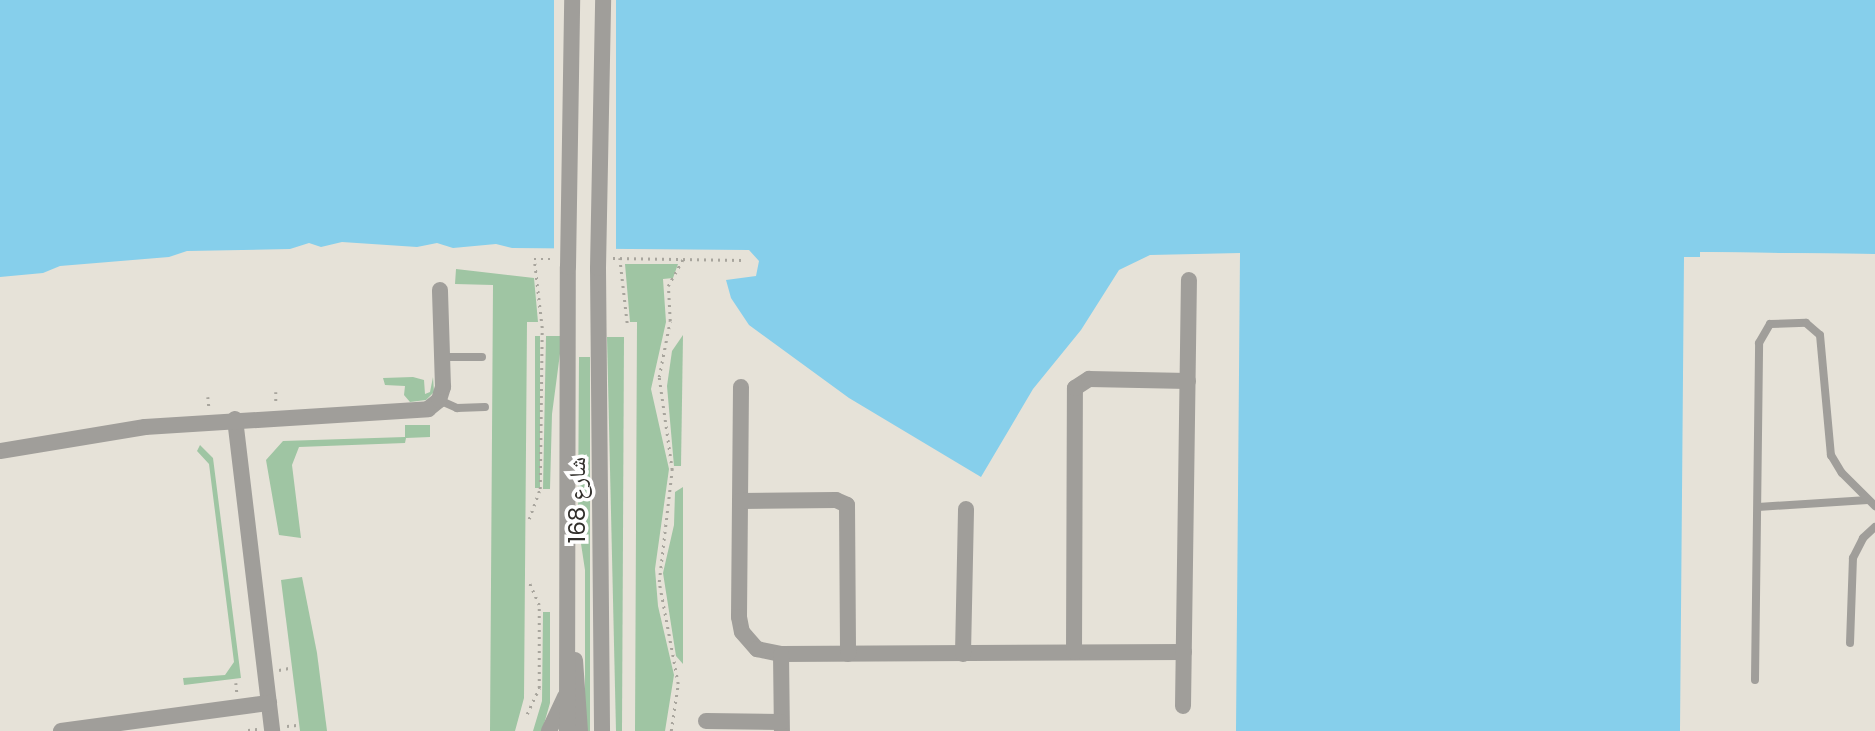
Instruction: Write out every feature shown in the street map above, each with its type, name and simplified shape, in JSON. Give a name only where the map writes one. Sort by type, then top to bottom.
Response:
[{"type":"street","name":"شارع 168","points":[[567,731],[568,267],[572,0]]},
{"type":"street","name":"شارع 168","points":[[602,731],[598,268],[603,0]]},
{"type":"street","points":[[1183,706],[1189,280]]},
{"type":"street","points":[[0,450],[134,429],[235,419],[415,412],[439,400],[442,357],[440,290]]},
{"type":"street","points":[[1074,652],[1075,388],[1089,379],[1188,380]]},
{"type":"street","points":[[741,387],[740,625],[757,649],[781,654],[1184,652]]},
{"type":"street","points":[[235,419],[272,731]]},
{"type":"street","points":[[740,501],[836,500],[847,505],[848,654]]},
{"type":"street","points":[[963,654],[966,509]]},
{"type":"street","name":"شارع 168","points":[[567,624],[576,666],[580,731]]},
{"type":"street","points":[[706,721],[781,726],[781,654]]},
{"type":"street","points":[[549,731],[567,691]]},
{"type":"street","points":[[61,731],[269,704]]},
{"type":"lane","points":[[1755,680],[1760,337],[1766,328],[1782,322],[1807,323],[1820,335],[1827,444],[1842,474],[1872,503]]},
{"type":"lane","points":[[442,357],[482,357]]},
{"type":"lane","points":[[439,400],[457,408],[485,407]]},
{"type":"lane","points":[[1758,507],[1872,503]]},
{"type":"lane","points":[[1850,643],[1853,558],[1863,538],[1875,527]]},
{"type":"path","points":[[620,258],[628,328]]},
{"type":"path","points":[[671,731],[678,684],[659,582],[672,470],[659,377],[670,321],[668,286],[683,259]]},
{"type":"path","points":[[529,519],[540,489],[542,328]]},
{"type":"path","points":[[275,392],[277,407]]},
{"type":"path","points":[[208,397],[209,411]]},
{"type":"path","points":[[527,714],[539,688],[539,606],[529,583]]},
{"type":"path","points":[[275,670],[289,668]]},
{"type":"green space","points":[[625,264],[678,264],[673,278],[663,279],[666,322],[651,389],[669,469],[655,569],[658,606],[674,675],[665,731],[635,731],[637,322],[630,322]]},
{"type":"green space","points":[[456,269],[534,278],[538,322],[527,322],[524,698],[515,731],[490,731],[493,285],[455,284]]},
{"type":"green space","points":[[683,335],[681,466],[674,466],[667,386],[672,351]]},
{"type":"green space","points":[[535,336],[540,336],[540,488],[535,488]]},
{"type":"green space","points":[[546,336],[560,336],[561,346],[552,414],[550,489],[543,489]]},
{"type":"green space","points":[[607,337],[624,337],[622,731],[616,731]]},
{"type":"green space","points":[[579,357],[590,357],[590,731],[585,731],[585,570],[578,524]]},
{"type":"green space","points":[[413,377],[424,380],[425,394],[430,392],[433,377],[434,392],[426,400],[410,402],[404,395],[405,386],[385,385],[383,378]]},
{"type":"green space","points":[[405,425],[430,425],[430,437],[406,438],[405,443],[299,447],[292,465],[301,538],[279,535],[266,460],[283,441],[405,437]]},
{"type":"green space","points":[[200,445],[213,458],[241,678],[184,685],[183,678],[225,675],[234,662],[209,464],[197,451]]},
{"type":"green space","points":[[683,487],[683,664],[676,656],[663,573],[674,525],[675,492]]},
{"type":"green space","points":[[302,577],[317,653],[327,731],[300,731],[281,580]]},
{"type":"green space","points":[[543,612],[550,612],[550,703],[542,731],[533,731],[542,701]]},
{"type":"water","points":[[0,0],[1875,0],[1875,254],[1700,252],[1700,257],[1684,257],[1680,731],[1236,731],[1240,253],[1150,255],[1119,270],[1081,330],[1033,389],[981,477],[849,398],[749,325],[731,298],[726,280],[756,276],[759,261],[749,250],[512,248],[496,244],[453,248],[437,243],[417,247],[342,242],[321,247],[309,243],[290,249],[187,251],[169,257],[60,266],[43,273],[0,277]]},
{"type":"pier","points":[[554,0],[616,0],[616,252],[554,252]]},
{"type":"pier","points":[[1700,252],[1875,254],[1875,257],[1703,257]]}]
